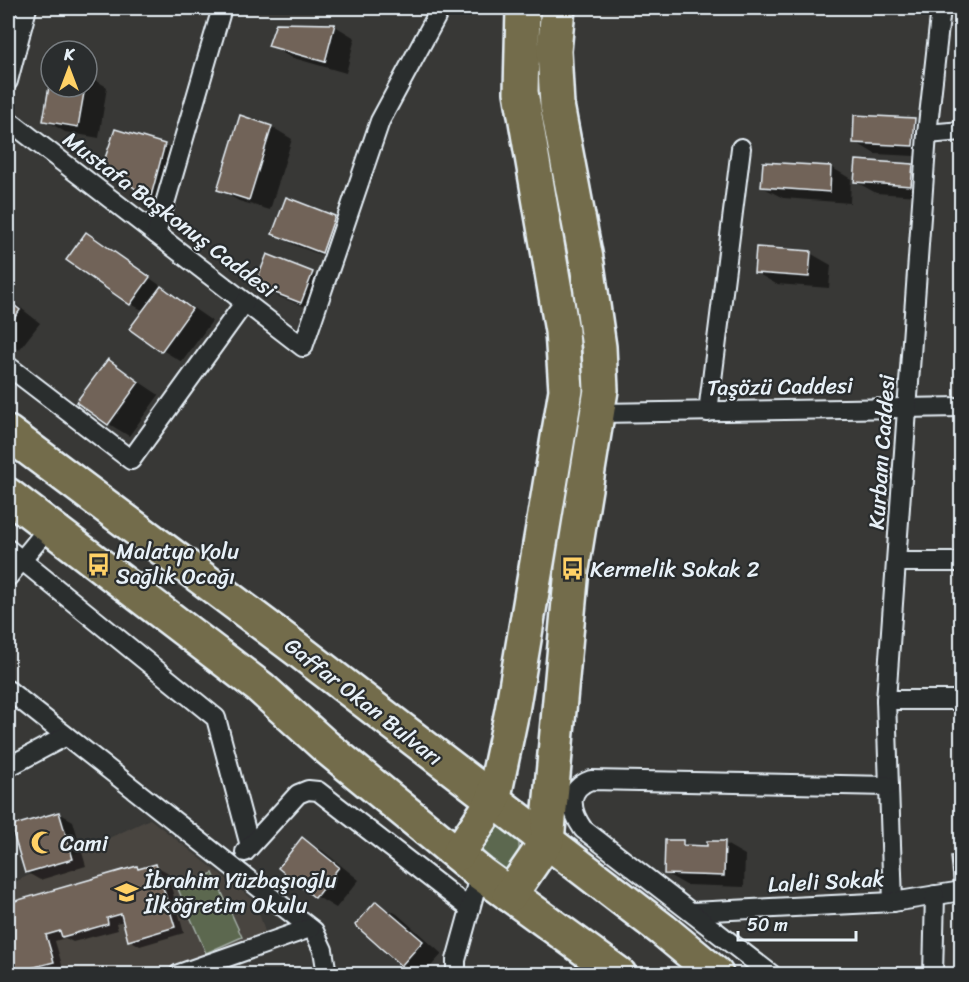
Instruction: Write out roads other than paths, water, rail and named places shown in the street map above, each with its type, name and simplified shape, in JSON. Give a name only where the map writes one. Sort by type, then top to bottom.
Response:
[{"type":"highway","points":[[469,864],[493,801],[516,689],[566,390],[562,331],[521,92],[523,8]]},
{"type":"highway","points":[[510,895],[548,841],[572,569],[599,413],[599,347],[555,78],[558,8]]},
{"type":"highway","name":"Gaffar Okan Bulvarı","points":[[8,433],[548,841],[663,930],[716,975]]},
{"type":"highway","points":[[8,495],[261,688],[324,746],[469,864],[619,975]]},
{"type":"street","points":[[8,81],[27,8]]},
{"type":"street","points":[[156,234],[222,8]]},
{"type":"street","name":"Mustafa Başkonuş Caddesi","points":[[8,120],[303,347],[380,121],[441,8]]},
{"type":"street","name":"Kurbanı Caddesi","points":[[893,902],[886,700],[909,408],[927,134],[941,8]]},
{"type":"street","points":[[927,134],[962,131]]},
{"type":"street","points":[[708,411],[741,148]]},
{"type":"street","points":[[8,366],[131,460],[244,302]]},
{"type":"street","name":"Taşözü Caddesi","points":[[599,413],[962,406]]},
{"type":"street","points":[[8,577],[15,555],[49,527]]},
{"type":"street","points":[[15,555],[216,718],[250,846]]},
{"type":"street","points":[[897,562],[962,562]]},
{"type":"street","points":[[8,690],[310,928],[323,950],[327,975]]},
{"type":"street","points":[[886,700],[962,700]]},
{"type":"street","points":[[8,767],[66,736]]},
{"type":"street","points":[[771,975],[583,829],[571,802],[573,792],[581,784],[601,780],[889,786]]},
{"type":"street","points":[[234,868],[250,846],[298,794],[308,790],[318,791],[469,908]]},
{"type":"street","points":[[456,975],[456,960],[469,908],[469,864]]},
{"type":"street","name":"Laleli Sokak","points":[[692,912],[893,902],[962,891]]},
{"type":"street","points":[[933,975],[935,895]]},
{"type":"street","points":[[179,975],[310,928]]},
{"type":"place","name":"Malatya Yolu Sağlık Ocağı","points":[[98,564]]},
{"type":"place","name":"Kermelik Sokak 2","points":[[572,569]]},
{"type":"place","name":"Cami","points":[[42,843]]},
{"type":"place","name":"İbrahim Yüzbaşıoğlu İlköğretim Okulu","points":[[126,893]]}]
